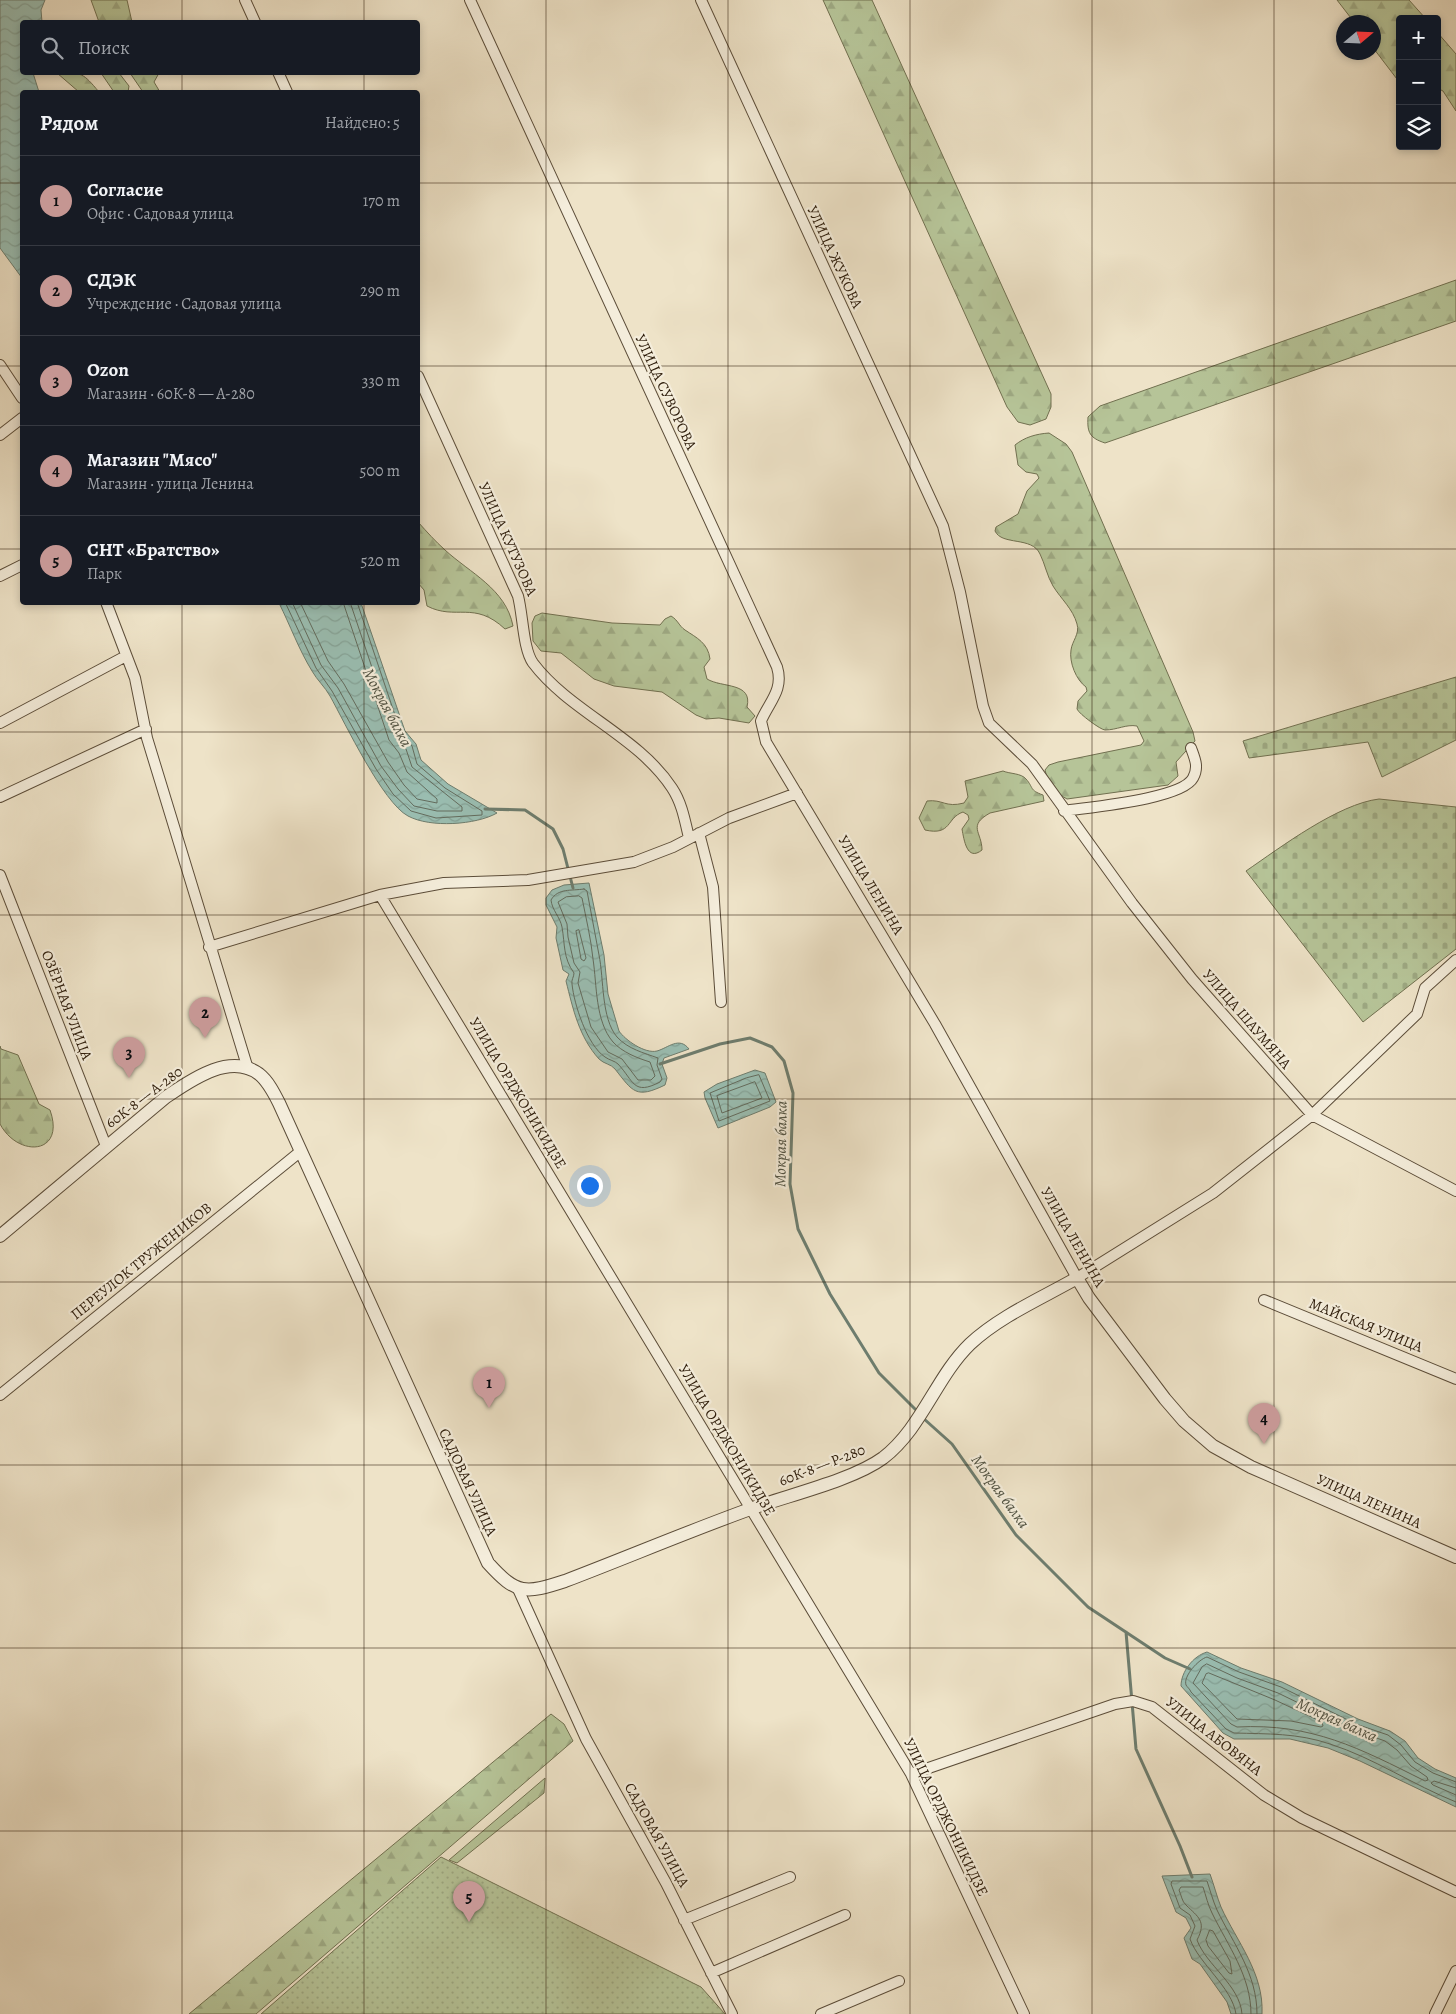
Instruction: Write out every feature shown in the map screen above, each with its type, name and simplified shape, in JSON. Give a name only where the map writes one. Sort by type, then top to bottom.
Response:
[{"type":"street","points":[[245,0],[254,20]]},
{"type":"street","name":"УЛИЦА СУВОРОВА","points":[[470,0],[777,668],[780,676],[779,687],[761,721],[762,731],[766,742],[797,793]]},
{"type":"street","name":"УЛИЦА ЖУКОВА","points":[[701,0],[943,526],[960,592],[983,706],[989,722],[1032,764],[1064,811]]},
{"type":"street","points":[[279,75],[286,90]]},
{"type":"street","points":[[0,365],[20,395]]},
{"type":"street","name":"УЛИЦА КУТУЗОВА","points":[[420,380],[518,596],[523,614],[525,637],[532,662],[566,695],[638,752],[665,779],[678,798],[689,838]]},
{"type":"street","points":[[0,435],[20,420]]},
{"type":"street","points":[[0,576],[20,566]]},
{"type":"street","points":[[107,605],[134,678],[146,729],[209,947],[248,1069]]},
{"type":"street","points":[[0,723],[126,656]]},
{"type":"street","points":[[0,797],[146,729]]},
{"type":"street","points":[[1064,811],[1164,795],[1181,790],[1193,779],[1198,764],[1191,748]]},
{"type":"street","points":[[209,947],[380,895],[444,884],[528,880],[612,866],[653,855],[729,818],[797,793]]},
{"type":"street","name":"УЛИЦА ЛЕНИНА","points":[[797,793],[935,1024],[1089,1298],[1184,1422],[1213,1446],[1251,1467],[1456,1557]]},
{"type":"street","name":"УЛИЦА ШАУМЯНА","points":[[1064,811],[1132,903],[1186,971],[1312,1115],[1456,1191]]},
{"type":"street","points":[[699,833],[713,887],[721,1002]]},
{"type":"street","name":"ОЗЁРНАЯ УЛИЦА","points":[[0,874],[106,1146]]},
{"type":"street","name":"УЛИЦА ОРДЖОНИКИДЗЕ","points":[[380,895],[912,1774],[1024,2014]]},
{"type":"street","points":[[1077,1278],[1213,1193],[1312,1115],[1417,1014],[1425,988],[1456,960]]},
{"type":"street","name":"60К-8 — А-280","points":[[0,1236],[106,1146],[190,1080],[223,1068],[248,1069]]},
{"type":"street","name":"САДОВАЯ УЛИЦА","points":[[248,1069],[259,1074],[270,1087],[301,1151],[488,1563],[504,1581],[518,1589],[586,1739],[684,1920],[732,2014]]},
{"type":"street","name":"ПЕРЕУЛОК ТРУЖЕНИКОВ","points":[[0,1395],[301,1151]]},
{"type":"street","name":"60К-8 — Р-280","points":[[518,1589],[540,1590],[565,1582],[751,1508],[871,1466],[895,1447],[912,1428],[958,1358],[970,1344],[1000,1322],[1077,1278]]},
{"type":"street","name":"МАЙСКАЯ УЛИЦА","points":[[1264,1300],[1456,1379]]},
{"type":"street","name":"УЛИЦА АБОВЯНА","points":[[912,1774],[1115,1704],[1134,1701],[1152,1707],[1264,1795],[1302,1818],[1456,1892]]},
{"type":"street","points":[[684,1920],[790,1877]]},
{"type":"street","points":[[711,1973],[844,1915]]},
{"type":"street","points":[[1435,2014],[1456,1971]]},
{"type":"street","points":[[821,2014],[899,1981]]},
{"type":"green space","points":[[91,0],[127,0],[132,20],[98,20]]},
{"type":"green space","points":[[823,0],[872,0],[1051,394],[1051,407],[1046,419],[1030,425],[1018,422],[1007,407]]},
{"type":"green space","points":[[1337,0],[1409,0],[1422,15],[1396,15],[1396,78],[1381,58],[1381,15],[1349,15]]},
{"type":"green space","points":[[1441,37],[1456,54],[1456,111],[1441,90]]},
{"type":"green space","points":[[59,75],[81,75],[97,90],[77,90]]},
{"type":"green space","points":[[102,75],[121,75],[129,86],[128,90],[113,90]]},
{"type":"green space","points":[[131,75],[158,75],[154,82],[159,90],[142,90]]},
{"type":"green space","points":[[1456,280],[1456,321],[1105,443],[1090,434],[1088,417],[1100,406]]},
{"type":"green space","points":[[1049,433],[1066,444],[1072,452],[1193,732],[1195,741],[1176,762],[1178,776],[1168,785],[1067,799],[1056,791],[1046,774],[1045,770],[1049,765],[1141,745],[1144,741],[1137,726],[1105,730],[1095,725],[1077,709],[1078,701],[1087,691],[1076,675],[1071,660],[1072,647],[1078,628],[1075,619],[1053,586],[1036,548],[999,536],[995,531],[996,527],[1018,514],[1027,491],[1039,478],[1037,474],[1026,472],[1018,465],[1015,445],[1031,436]]},
{"type":"green space","points":[[420,524],[445,550],[495,592],[509,613],[513,626],[505,629],[484,615],[447,612],[427,606],[424,590],[420,585]]},
{"type":"green space","points":[[542,613],[612,623],[660,625],[671,616],[683,628],[701,641],[707,649],[710,659],[704,667],[707,679],[735,687],[745,693],[748,699],[747,707],[755,716],[749,723],[719,718],[706,719],[696,715],[662,692],[614,686],[594,679],[561,653],[541,651],[533,641],[532,623],[535,616]]},
{"type":"green space","points":[[1456,677],[1456,740],[1382,777],[1368,742],[1249,758],[1243,741]]},
{"type":"green space","points":[[1003,771],[1024,777],[1034,790],[1043,795],[1044,801],[990,813],[983,818],[977,826],[982,850],[977,853],[970,852],[965,844],[962,829],[969,819],[968,815],[963,812],[940,831],[925,830],[919,818],[927,801],[937,801],[952,805],[964,803],[968,797],[965,781]]},
{"type":"green space","points":[[1379,799],[1456,807],[1456,949],[1363,1022],[1246,871],[1328,818],[1346,809]]},
{"type":"green space","points":[[0,1046],[1,1049],[18,1055],[39,1104],[50,1110],[53,1125],[51,1136],[46,1143],[38,1147],[18,1142],[8,1135],[0,1124]]},
{"type":"green space","points":[[551,1714],[564,1724],[573,1741],[256,2014],[189,2014]]},
{"type":"green space","points":[[545,1778],[544,1793],[457,1863],[449,1860]]},
{"type":"green space","points":[[441,1857],[701,1987],[725,2014],[261,2014]]},
{"type":"water","points":[[0,0],[45,0],[41,10],[42,20],[20,20],[20,75],[34,75],[38,90],[20,90],[20,275],[0,248]]},
{"type":"water","points":[[280,605],[362,605],[405,731],[416,744],[421,760],[448,784],[497,813],[477,820],[453,824],[417,820],[398,808],[387,796],[376,779],[330,696],[307,663]]},
{"type":"water","points":[[589,883],[604,955],[608,994],[619,1031],[630,1042],[647,1050],[657,1051],[677,1043],[685,1045],[689,1049],[664,1058],[662,1064],[667,1078],[665,1085],[647,1092],[636,1091],[631,1088],[613,1067],[599,1059],[586,1041],[571,1002],[566,981],[569,974],[563,970],[556,938],[557,927],[546,905],[546,898],[552,890],[564,885]]},
{"type":"water","points":[[755,1070],[765,1073],[776,1102],[770,1107],[718,1128],[704,1092],[717,1084]]},
{"type":"water","points":[[1207,1652],[1241,1668],[1282,1682],[1358,1719],[1390,1731],[1405,1741],[1418,1758],[1435,1769],[1456,1778],[1456,1807],[1360,1761],[1328,1748],[1290,1739],[1234,1739],[1223,1733],[1181,1686],[1183,1675],[1189,1665],[1197,1657]]},
{"type":"water","points":[[1210,1874],[1221,1907],[1254,1971],[1259,1985],[1262,2014],[1231,2014],[1227,2002],[1200,1964],[1192,1959],[1184,1938],[1191,1928],[1186,1918],[1176,1912],[1162,1876]]},
{"type":"waterway","name":"Мокрая балка","points":[[485,809],[525,810],[553,829],[563,849],[573,888]]},
{"type":"waterway","name":"Мокрая балка","points":[[660,1064],[720,1044],[750,1038],[772,1047],[784,1061],[793,1093],[790,1184],[798,1229],[830,1294],[879,1373],[919,1413]]},
{"type":"waterway","name":"Мокрая балка","points":[[923,1418],[952,1444],[1016,1535],[1088,1607],[1165,1658],[1190,1669]]},
{"type":"waterway","points":[[1126,1632],[1136,1749],[1192,1877]]},
{"type":"place","name":"СДЭК","points":[[205,1038]]},
{"type":"place","name":"Ozon","points":[[129,1078]]},
{"type":"place","name":"Согласие","points":[[489,1408]]},
{"type":"place","name":"Магазин \"Мясо\"","points":[[1264,1444]]},
{"type":"place","name":"СНТ «Братство»","points":[[469,1922]]}]
